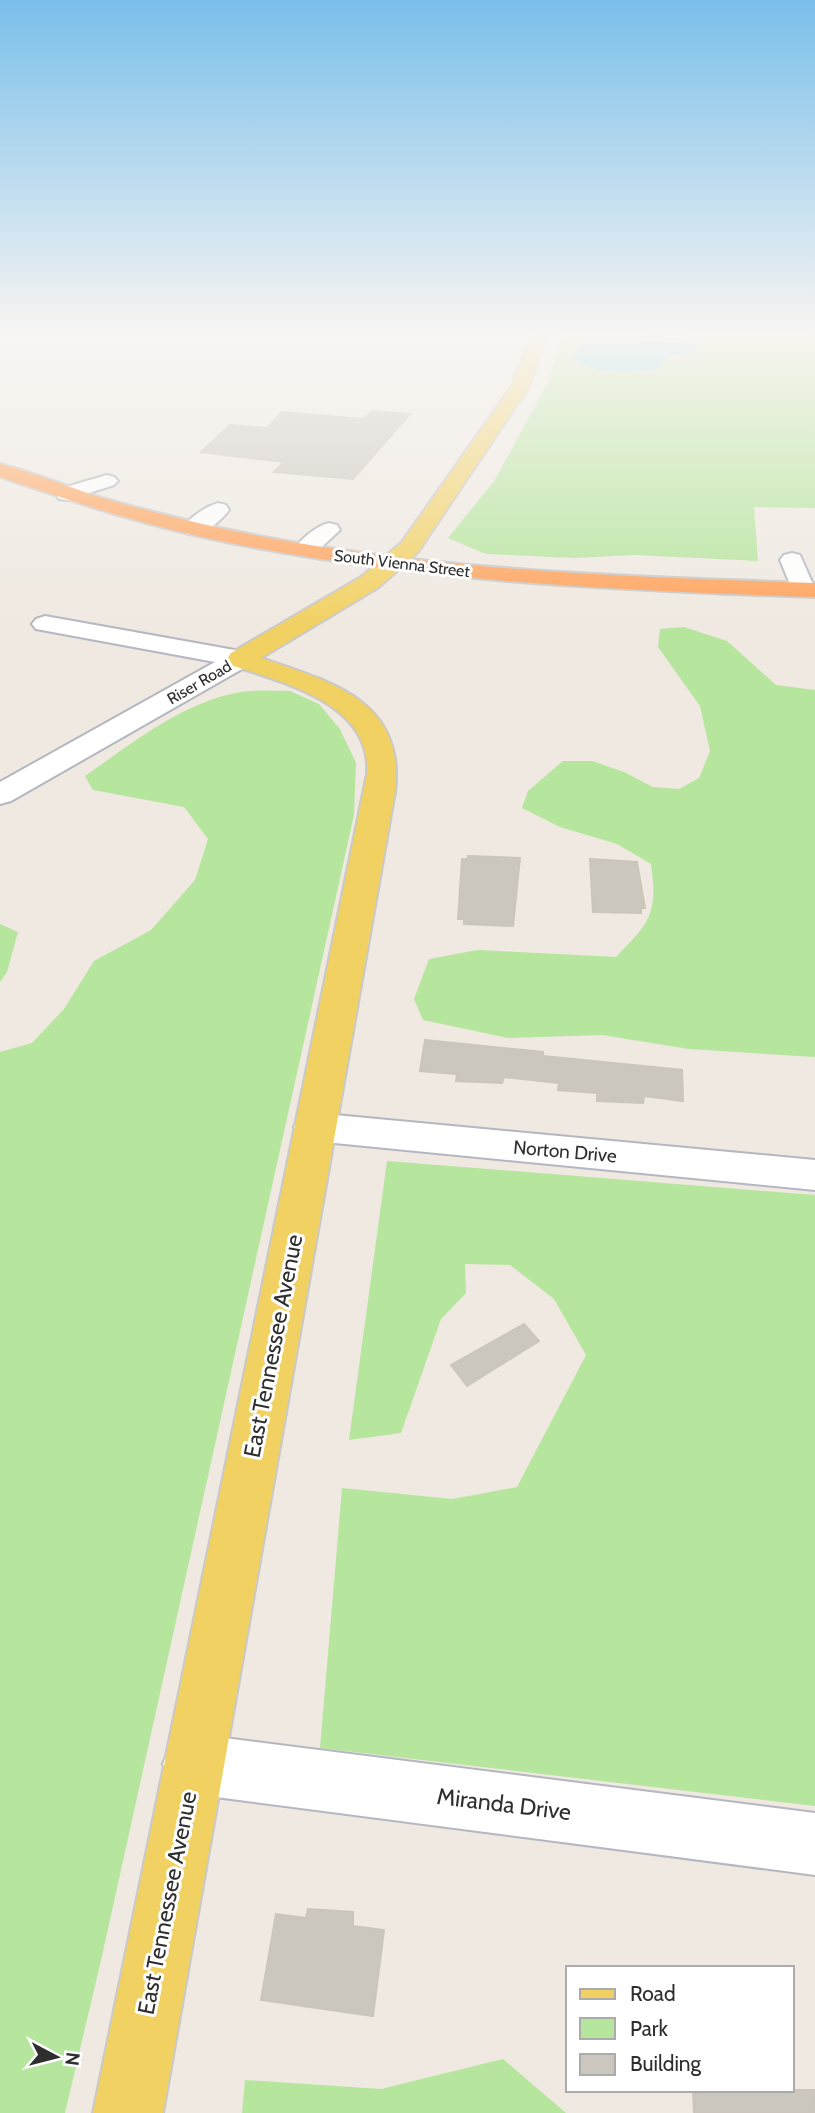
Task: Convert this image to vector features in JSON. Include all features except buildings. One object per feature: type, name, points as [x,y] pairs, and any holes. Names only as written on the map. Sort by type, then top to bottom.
[{"type":"highway","name":"South Vienna Street","points":[[0,470],[67,494],[194,528],[305,550],[393,563],[571,581],[809,589]]},
{"type":"main road","name":"Riser Road","points":[[240,659],[370,582],[393,563],[410,547],[490,431]]},
{"type":"main road","name":"East Tennessee Avenue","points":[[128,2113],[384,763],[379,741],[367,722],[345,702],[301,681],[240,659]]},
{"type":"street","points":[[67,494],[107,481]]},
{"type":"street","points":[[194,528],[218,510]]},
{"type":"street","points":[[305,550],[328,530]]},
{"type":"street","points":[[793,560],[809,589]]},
{"type":"street","points":[[45,624],[240,659]]},
{"type":"street","name":"Riser Road","points":[[0,795],[240,659]]},
{"type":"street","name":"Norton Drive","points":[[314,1127],[815,1175]]},
{"type":"street","name":"Miranda Drive","points":[[193,1764],[815,1844]]},
{"type":"green space","points":[[522,431],[815,431],[815,508],[754,507],[758,561],[635,555],[575,558],[486,554],[448,538],[495,480]]},
{"type":"green space","points":[[684,627],[727,641],[776,685],[815,690],[815,1057],[689,1049],[602,1035],[508,1038],[423,1020],[414,999],[429,959],[478,950],[616,957],[644,925],[652,906],[651,864],[617,844],[560,827],[522,808],[528,791],[563,761],[592,761],[624,772],[653,787],[679,789],[699,778],[710,751],[700,706],[658,647],[660,629]]},
{"type":"green space","points":[[290,691],[319,704],[340,729],[356,763],[354,815],[65,2113],[0,2113],[0,1052],[32,1043],[64,1009],[94,961],[151,930],[195,880],[208,839],[184,807],[93,790],[85,776],[154,728],[191,708],[238,692]]},
{"type":"green space","points":[[0,924],[18,932],[7,972],[0,982]]},
{"type":"green space","points":[[387,1161],[815,1195],[815,1806],[320,1748],[342,1488],[452,1499],[517,1487],[586,1355],[554,1299],[510,1265],[465,1264],[466,1293],[441,1319],[401,1433],[349,1440]]},
{"type":"green space","points":[[503,2059],[566,2113],[242,2113],[245,2080],[381,2089]]}]
